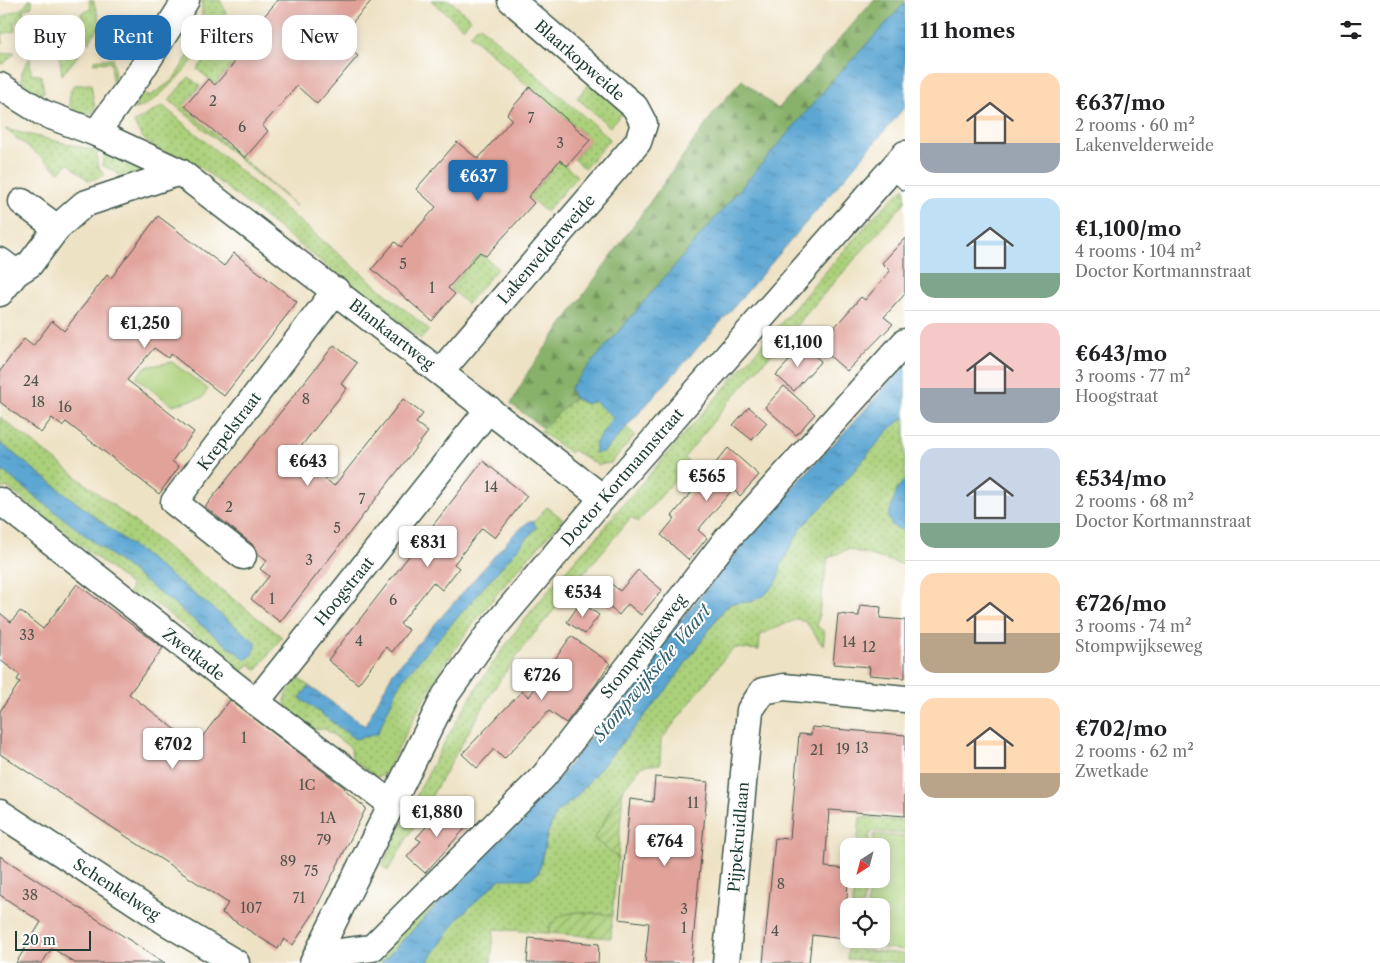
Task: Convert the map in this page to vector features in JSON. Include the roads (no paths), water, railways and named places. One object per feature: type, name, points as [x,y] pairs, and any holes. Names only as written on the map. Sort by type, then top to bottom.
[{"type":"street","points":[[96,133],[138,74],[186,0]]},
{"type":"street","name":"Blaarkopweide","points":[[511,0],[635,107],[644,124]]},
{"type":"street","name":"Blankaartweg","points":[[0,86],[43,113],[96,133],[180,172],[336,290],[603,498]]},
{"type":"street","name":"Lakenvelderweide","points":[[441,371],[638,142],[644,124]]},
{"type":"street","name":"Doctor Kortmannstraat","points":[[315,959],[445,696],[490,632],[603,498],[900,169]]},
{"type":"street","points":[[0,293],[8,267],[30,264],[58,228],[84,204],[180,172]]},
{"type":"street","points":[[22,202],[58,228]]},
{"type":"street","name":"Krepelstraat","points":[[243,556],[174,502],[336,290]]},
{"type":"street","name":"Stompwijkseweg","points":[[315,959],[372,948],[544,776],[727,539],[905,342]]},
{"type":"street","name":"Hoogstraat","points":[[256,702],[489,409]]},
{"type":"street","name":"Zwetkade","points":[[0,501],[256,702],[291,737],[390,804]]},
{"type":"street","name":"Pijpekruidlaan","points":[[726,963],[750,710],[763,691],[784,687],[905,698]]},
{"type":"street","name":"Schenkelweg","points":[[0,813],[168,923],[236,963]]},
{"type":"water","points":[[905,3],[905,107],[727,315],[604,452],[595,453],[595,444],[613,417],[594,401],[586,404],[574,398],[570,388],[836,77]]},
{"type":"water","name":"Stompwijksche Vaart","points":[[905,364],[905,417],[889,430],[825,504],[801,528],[781,565],[778,580],[765,595],[750,602],[732,603],[724,609],[668,688],[574,799],[556,813],[547,835],[539,872],[530,879],[500,879],[459,917],[427,963],[381,963],[555,783],[677,625],[734,555],[791,489]]},
{"type":"water","points":[[0,443],[257,643],[253,654],[246,660],[0,469]]},
{"type":"water","points":[[905,480],[905,531],[892,526],[888,517],[898,487]]},
{"type":"water","points":[[529,521],[534,522],[536,528],[401,681],[377,734],[355,739],[300,698],[309,686],[365,726],[393,672],[512,536]]}]
